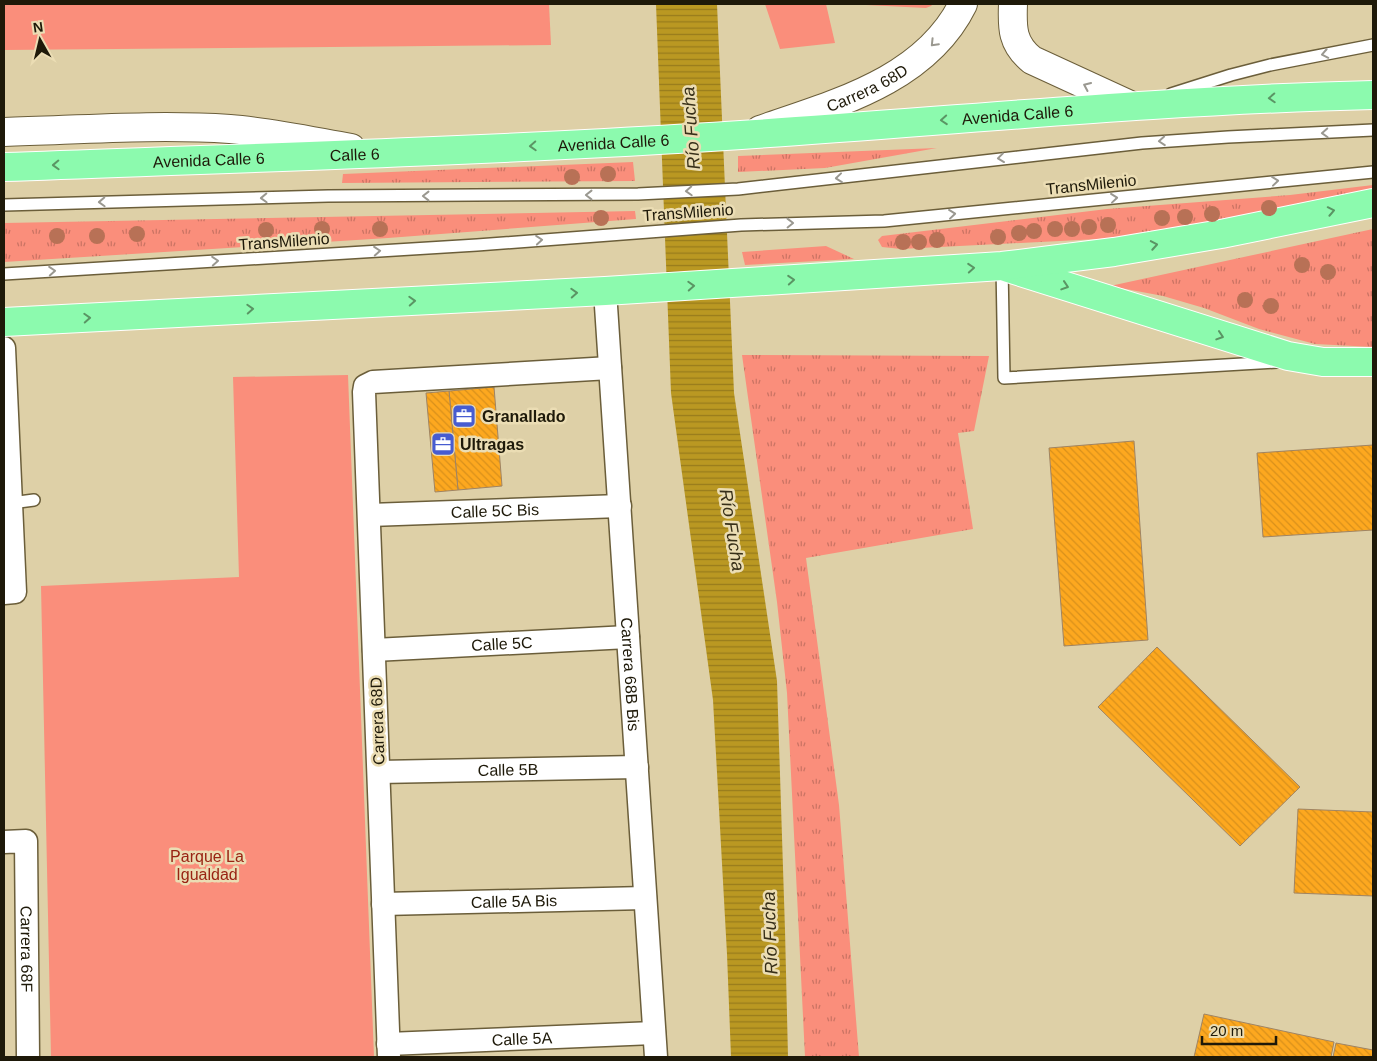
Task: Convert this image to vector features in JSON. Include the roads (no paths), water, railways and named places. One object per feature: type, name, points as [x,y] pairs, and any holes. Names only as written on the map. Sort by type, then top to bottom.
[{"type":"highway","name":"Avenida Calle 6","points":[[4,167],[634,142],[1241,99],[1373,95]]},
{"type":"highway","points":[[4,322],[742,284],[1002,266],[1114,252],[1221,234],[1373,203]]},
{"type":"highway","points":[[1002,266],[1254,347],[1309,360],[1339,363],[1373,362]]},
{"type":"street","name":"Carrera 68D","points":[[745,135],[867,92],[897,74],[926,51],[945,32],[963,4]]},
{"type":"street","points":[[1013,4],[1016,41],[1020,49],[1032,60],[1132,106]]},
{"type":"street","name":"Calle 6","points":[[4,132],[157,127],[232,130],[384,153]]},
{"type":"street","name":"Calle 6","points":[[4,147],[193,144],[384,153]]},
{"type":"street","name":"Carrera 68B Bis","points":[[606,291],[656,1057]]},
{"type":"street","points":[[4,348],[11,503],[9,592]]},
{"type":"street","name":"Carrera 68D","points":[[389,1051],[365,386],[373,382],[610,368]]},
{"type":"street","name":"Calle 5C Bis","points":[[370,515],[620,506]]},
{"type":"street","name":"Calle 5C","points":[[374,650],[628,637]]},
{"type":"street","name":"Calle 5B","points":[[379,772],[637,767]]},
{"type":"street","name":"Carrera 68F","points":[[4,842],[26,841],[28,1057]]},
{"type":"street","name":"Calle 5A Bis","points":[[383,904],[645,898]]},
{"type":"street","name":"Calle 5A","points":[[389,1051],[654,1033]]},
{"type":"lane","points":[[1132,106],[1231,75],[1270,65],[1373,45]]},
{"type":"lane","name":"TransMilenio","points":[[4,205],[328,196],[638,194],[738,189],[1142,143],[1373,130]]},
{"type":"lane","name":"TransMilenio","points":[[4,274],[477,245],[741,224],[884,221],[1373,172]]},
{"type":"lane","points":[[1002,266],[1004,378],[1309,360]]},
{"type":"lane","points":[[11,503],[34,500]]},
{"type":"water","name":"Río Fucha","points":[[656,4],[717,4],[734,393],[777,681],[788,1057],[731,1057],[713,700],[671,393]]},
{"type":"place","name":"Granallado","points":[[464,416]]},
{"type":"place","name":"Ultragas","points":[[443,444]]},
{"type":"park label","name":"Parque La Igualdad","points":[[207,865]]}]
